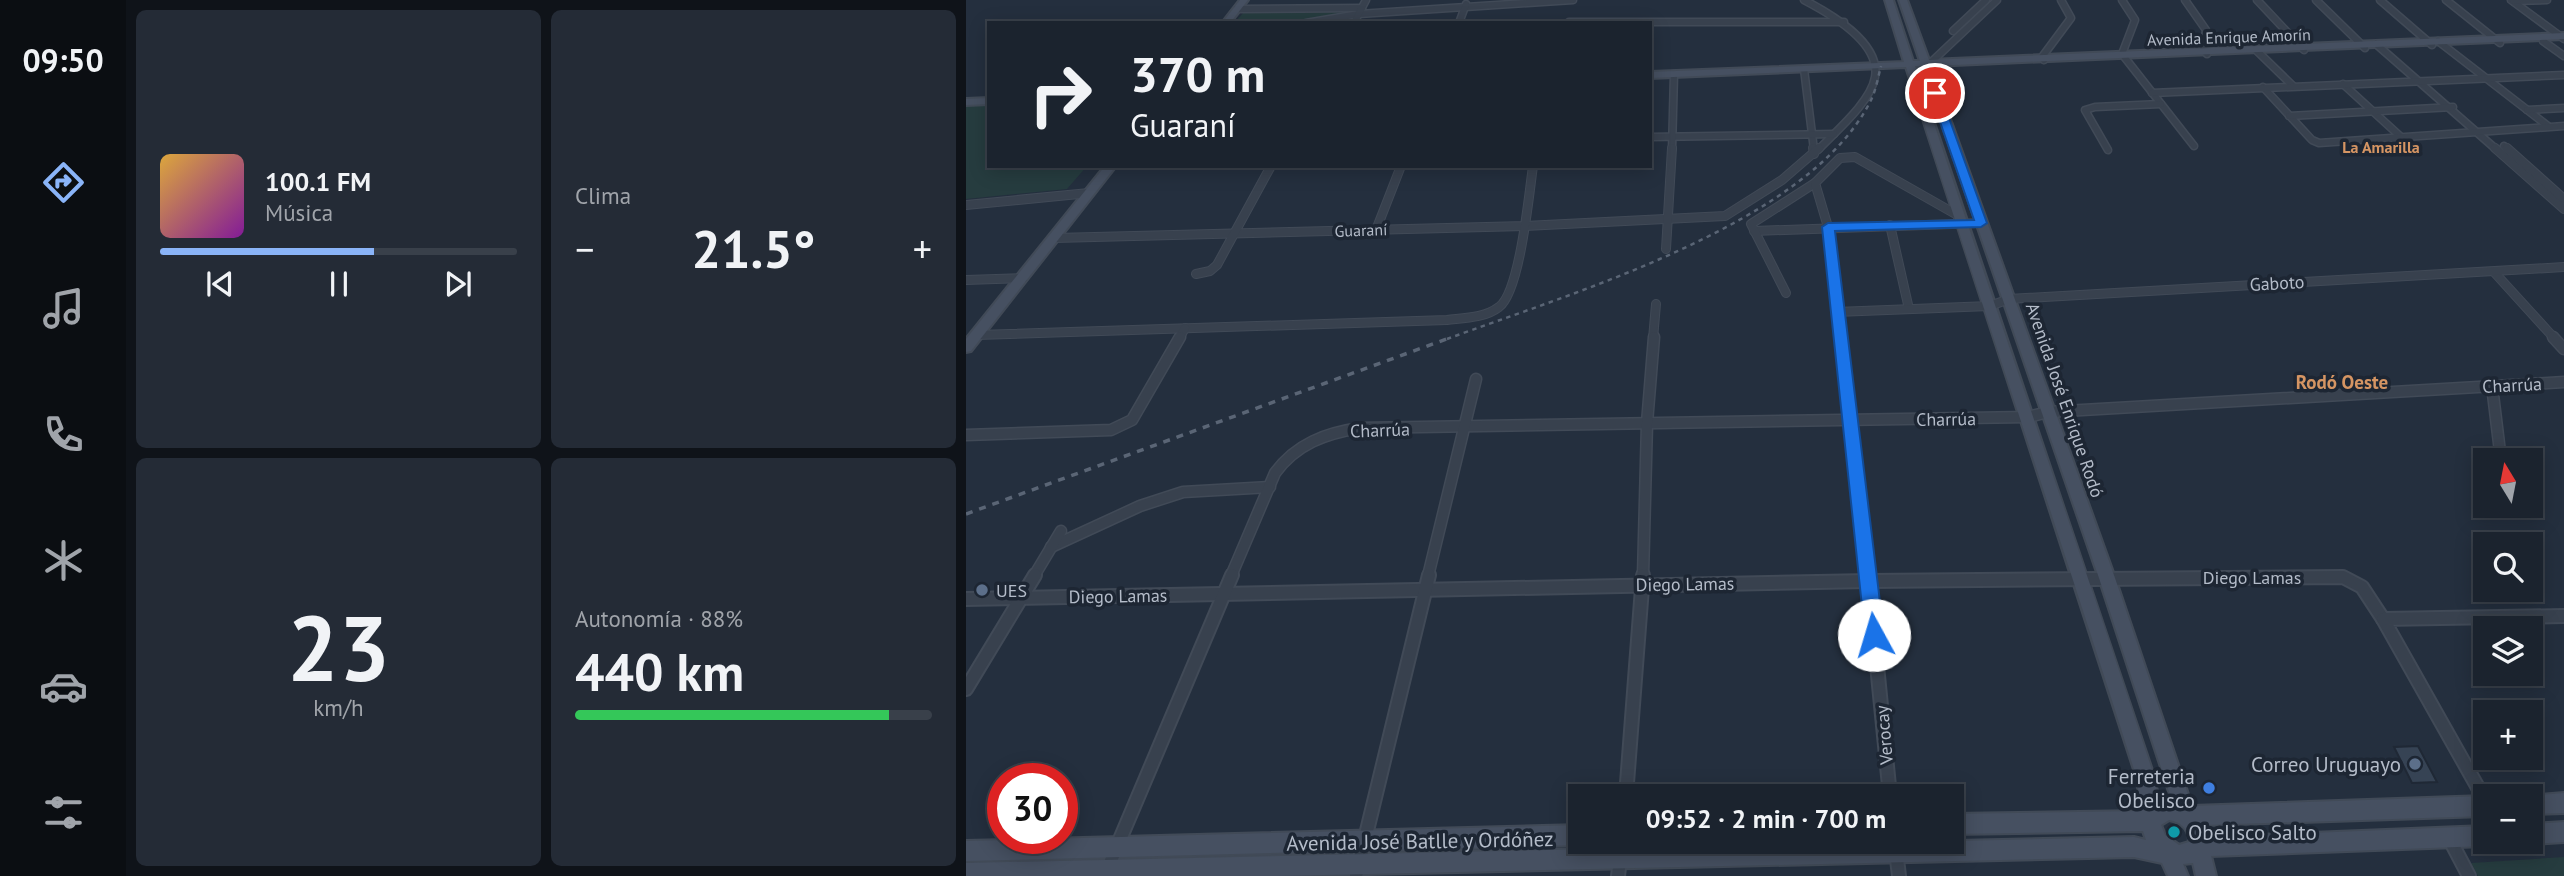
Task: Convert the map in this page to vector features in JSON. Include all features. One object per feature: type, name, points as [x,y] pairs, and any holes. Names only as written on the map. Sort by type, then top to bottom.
[{"type":"street","points":[[1228,21],[1244,0]]},
{"type":"street","points":[[1355,21],[1366,0]]},
{"type":"street","points":[[1237,9],[1360,11],[1502,0]]},
{"type":"street","points":[[1466,3],[1573,0],[1569,21]]},
{"type":"street","points":[[1804,0],[1844,22],[1857,36],[1874,66]]},
{"type":"street","name":"Avenida José Enrique Rodó","points":[[1889,0],[1981,223],[2009,299],[2107,578],[2185,815]]},
{"type":"street","name":"Avenida José Enrique Rodó","points":[[1903,0],[1916,63],[1960,220],[2082,579],[2146,779],[2152,820]]},
{"type":"street","points":[[1916,63],[1986,0]]},
{"type":"street","points":[[1916,63],[1997,0]]},
{"type":"street","points":[[2043,58],[2071,18],[2061,0]]},
{"type":"street","points":[[2122,0],[2135,20],[2124,55],[2194,146]]},
{"type":"street","points":[[2185,0],[2206,30],[2205,52]]},
{"type":"street","points":[[2257,0],[2303,48]]},
{"type":"street","points":[[2316,0],[2364,46]]},
{"type":"street","points":[[2379,0],[2549,127]]},
{"type":"street","points":[[2446,0],[2497,41]]},
{"type":"street","points":[[2512,1],[2547,0]]},
{"type":"street","points":[[2512,1],[2563,38]]},
{"type":"street","points":[[1460,21],[1466,3]]},
{"type":"street","points":[[1315,21],[1360,11]]},
{"type":"street","points":[[1652,22],[1844,22]]},
{"type":"street","name":"Avenida Enrique Amorín","points":[[2497,41],[2563,38]]},
{"type":"street","name":"Avenida Enrique Amorín","points":[[1652,75],[2563,38]]},
{"type":"street","points":[[2543,41],[2564,56]]},
{"type":"street","points":[[2383,45],[2564,199]]},
{"type":"street","points":[[2257,50],[2293,86]]},
{"type":"street","name":"Guaraní","points":[[1055,239],[1525,226],[1668,221],[1726,216],[1782,180],[1834,134],[1865,98],[1875,77],[1874,66]]},
{"type":"street","points":[[1804,69],[1814,154]]},
{"type":"street","points":[[1666,249],[1674,74]]},
{"type":"street","points":[[2152,93],[2564,75]]},
{"type":"street","points":[[2424,80],[2450,107],[2564,209]]},
{"type":"street","points":[[2343,84],[2400,137]]},
{"type":"street","points":[[2263,87],[2312,140],[2329,143],[2564,126]]},
{"type":"street","points":[[966,102],[987,101]]},
{"type":"street","points":[[2108,150],[2085,110],[2095,107],[2161,104]]},
{"type":"street","points":[[2289,116],[2459,107]]},
{"type":"street","points":[[2526,110],[2564,108]]},
{"type":"street","points":[[1652,137],[1834,134]]},
{"type":"street","points":[[1753,228],[1815,183],[1840,158],[1855,157],[1960,220]]},
{"type":"street","points":[[966,348],[1109,168]]},
{"type":"street","points":[[1196,274],[1210,271],[1217,265],[1269,168]]},
{"type":"street","points":[[1376,230],[1400,168]]},
{"type":"street","points":[[977,335],[1447,320],[1489,313],[1506,303],[1510,294],[1525,226],[1533,168]]},
{"type":"street","name":"Verocay","points":[[1815,183],[1828,227],[1869,581],[1889,784]]},
{"type":"street","points":[[966,205],[1089,193]]},
{"type":"street","points":[[1753,228],[1890,225],[1960,220],[1981,223]]},
{"type":"street","points":[[1890,225],[1909,309]]},
{"type":"street","points":[[1753,228],[1786,293]]},
{"type":"street","name":"Gaboto","points":[[1836,312],[1990,306],[2009,299],[2564,267]]},
{"type":"street","points":[[2494,272],[2564,349]]},
{"type":"street","points":[[966,280],[1023,278]]},
{"type":"street","points":[[1627,784],[1643,585],[1647,424],[1656,304]]},
{"type":"street","points":[[966,435],[1111,430],[1132,420],[1185,328]]},
{"type":"street","points":[[1357,870],[1476,379]]},
{"type":"street","name":"Charrúa","points":[[1107,870],[1226,594],[1269,486],[1281,463],[1291,452],[1328,435],[1360,428],[2028,417],[2048,412],[2564,383]]},
{"type":"street","points":[[2492,386],[2500,448]]},
{"type":"street","points":[[1051,547],[1140,506],[1183,492],[1269,486]]},
{"type":"street","points":[[966,689],[1061,531]]},
{"type":"street","name":"Diego Lamas","points":[[966,599],[1869,581],[2343,577],[2356,579],[2365,588],[2476,784]]},
{"type":"street","points":[[2382,619],[2564,615]]},
{"type":"street","points":[[2543,804],[2564,803]]},
{"type":"street","points":[[2178,876],[2168,854],[2155,842],[2150,827],[2156,814],[2169,810],[2185,815],[2473,806]]},
{"type":"street","points":[[2185,815],[2199,834],[2199,848],[2206,876]]},
{"type":"street","points":[[1964,824],[2152,820]]},
{"type":"street","points":[[2543,833],[2564,832]]},
{"type":"street","name":"Avenida José Batlle y Ordóñez","points":[[966,851],[1568,835]]},
{"type":"street","points":[[2199,848],[2473,837]]},
{"type":"street","points":[[2449,838],[2469,876]]},
{"type":"street","name":"Avenida José Batlle y Ordóñez","points":[[1964,847],[2134,847],[2168,854]]},
{"type":"street","points":[[2168,854],[2184,859],[2196,854],[2199,848]]},
{"type":"street","name":"Avenida José Batlle y Ordóñez","points":[[966,873],[1357,870],[1735,854]]},
{"type":"street","points":[[1896,854],[1899,876]]},
{"type":"green space","points":[[1356,10],[1354,13],[1308,21],[1236,21],[1245,11]]},
{"type":"green space","points":[[987,104],[987,168],[1085,168],[1067,189],[966,199],[966,105]]},
{"type":"green space","points":[[2564,857],[2564,876],[2478,876],[2471,863]]},
{"type":"building","name":"Correo Uruguayo","points":[[2418,746],[2437,782],[2412,783],[2394,747]]},
{"type":"railway","points":[[1447,339],[1619,276],[1741,219],[1795,184],[1839,146],[1870,102],[1881,66]]},
{"type":"railway","points":[[966,514],[1452,337]]},
{"type":"place","name":"UES","points":[[982,590]]},
{"type":"place","name":"Correo Uruguayo","points":[[2415,764]]},
{"type":"place","name":"Ferreteria Obelisco","points":[[2209,788]]},
{"type":"place","name":"Obelisco Salto","points":[[2174,832]]},
{"type":"district","name":"La Amarilla","points":[[2381,147]]},
{"type":"district","name":"Rodó Oeste","points":[[2342,382]]},
{"type":"route","points":[[1874,635],[1828,227],[1981,223],[1935,93]]}]
